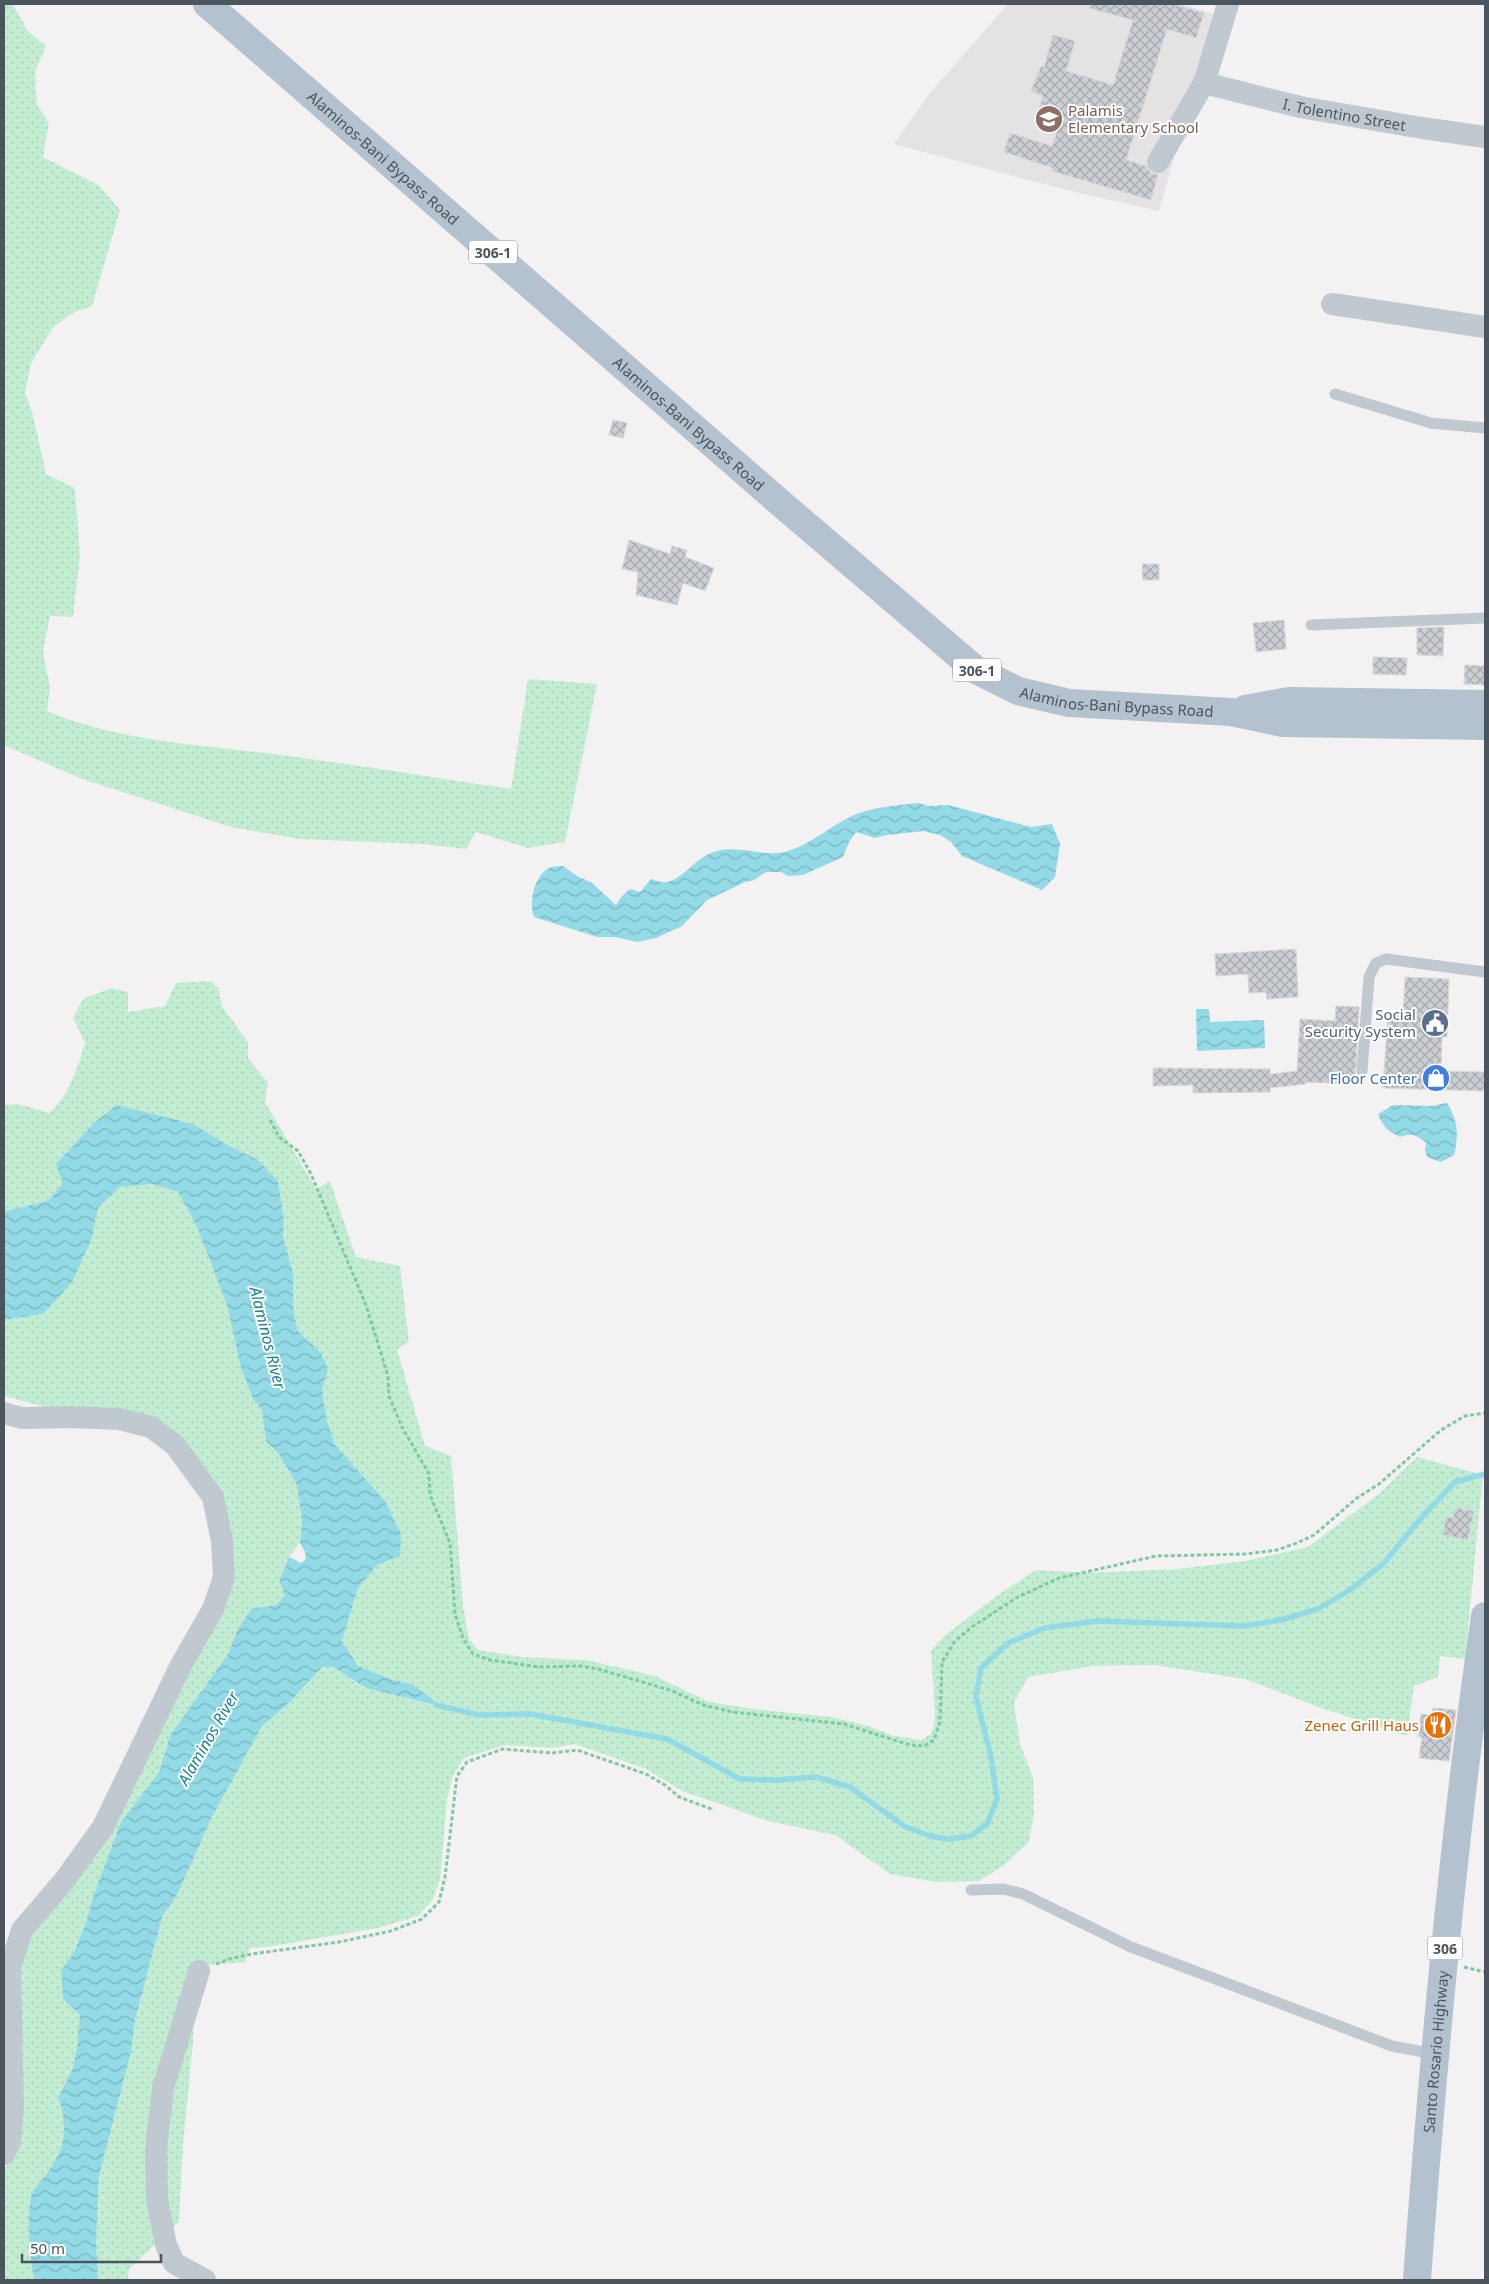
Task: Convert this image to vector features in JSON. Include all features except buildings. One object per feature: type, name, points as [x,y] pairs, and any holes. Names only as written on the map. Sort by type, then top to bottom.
[{"type":"main road","name":"Alaminos-Bani Bypass Road","points":[[207,4],[770,494],[976,670],[1018,691],[1069,703],[1231,712],[1283,723],[1485,726]]},
{"type":"main road","name":"Alaminos-Bani Bypass Road","points":[[1231,712],[1289,701],[1485,704]]},
{"type":"main road","name":"Santo Rosario Highway","points":[[1416,2280],[1434,2054],[1458,1826],[1485,1616]]},
{"type":"street","points":[[1158,162],[1204,83],[1228,4]]},
{"type":"street","name":"I. Tolentino Street","points":[[1204,83],[1300,107],[1485,137]]},
{"type":"street","points":[[1332,304],[1485,327]]},
{"type":"street","points":[[4,1413],[22,1418],[73,1417],[119,1419],[151,1427],[175,1445],[197,1472],[213,1497],[222,1541],[224,1578],[213,1609],[181,1665],[103,1827],[64,1881],[22,1930],[10,1968],[13,2108],[10,2142],[4,2154]]},
{"type":"street","points":[[199,1971],[163,2088],[156,2149],[157,2199],[166,2245],[174,2263],[205,2280]]},
{"type":"lane","points":[[1335,394],[1431,424],[1485,428]]},
{"type":"lane","points":[[1311,624],[1485,618]]},
{"type":"lane","points":[[1362,1071],[1369,976],[1376,963],[1386,959],[1485,972]]},
{"type":"lane","points":[[971,1890],[1003,1889],[1023,1894],[1131,1947],[1392,2046],[1434,2054]]},
{"type":"path","points":[[270,1120],[279,1137],[298,1151],[311,1174],[349,1269],[366,1305],[388,1376],[389,1396],[402,1427],[429,1474],[430,1495],[450,1543],[454,1606],[463,1638],[473,1654],[490,1660],[539,1667],[581,1666],[598,1669],[673,1691],[703,1705],[732,1712],[844,1724],[910,1745],[924,1746],[934,1740],[940,1722],[942,1662],[956,1641],[998,1609],[1039,1586],[1088,1570],[1156,1556],[1246,1554],[1277,1550],[1297,1543],[1314,1535],[1357,1498],[1379,1484],[1442,1430],[1465,1416],[1485,1413]]},
{"type":"path","points":[[199,1971],[229,1958],[391,1931],[422,1919],[439,1902],[445,1877],[457,1776],[467,1762],[503,1749],[552,1752],[577,1750],[646,1774],[665,1785],[679,1797],[714,1810]]},
{"type":"shaded area","name":"Palamis Elementary School","points":[[1008,4],[1180,4],[1214,14],[1159,211],[1066,190],[894,144],[930,93]]},
{"type":"green space","points":[[4,4],[13,4],[27,30],[46,46],[35,72],[37,105],[49,123],[43,157],[98,185],[120,210],[92,306],[72,313],[52,329],[31,363],[25,392],[33,415],[46,474],[75,488],[80,556],[73,617],[50,616],[43,652],[50,687],[47,711],[76,722],[136,736],[317,760],[511,789],[528,679],[597,684],[565,842],[528,848],[476,832],[466,849],[422,844],[299,839],[231,827],[82,779],[4,745]]},
{"type":"green space","points":[[210,981],[218,988],[223,1008],[248,1042],[248,1058],[268,1083],[265,1102],[316,1189],[330,1181],[356,1257],[400,1266],[409,1342],[397,1349],[425,1446],[451,1456],[463,1606],[469,1639],[478,1650],[522,1657],[586,1660],[655,1676],[709,1702],[753,1709],[831,1717],[868,1726],[894,1736],[922,1740],[932,1733],[935,1716],[931,1651],[944,1636],[998,1595],[1036,1570],[1088,1573],[1177,1569],[1245,1561],[1308,1547],[1380,1493],[1417,1457],[1483,1475],[1465,1659],[1440,1656],[1438,1677],[1414,1686],[1407,1736],[1321,1708],[1245,1679],[1154,1665],[1093,1666],[1028,1677],[1014,1703],[1020,1744],[1033,1778],[1034,1813],[1029,1842],[1004,1865],[979,1881],[937,1882],[890,1874],[835,1835],[768,1821],[682,1791],[646,1769],[575,1744],[553,1748],[505,1745],[464,1758],[453,1776],[447,1799],[440,1880],[432,1901],[418,1916],[378,1928],[267,1947],[250,1948],[245,1962],[195,1966],[193,2042],[183,2144],[179,2222],[129,2269],[128,2280],[98,2280],[96,2242],[99,2176],[131,2052],[135,2020],[162,1916],[178,1893],[212,1817],[262,1726],[289,1703],[323,1666],[333,1667],[366,1688],[441,1707],[412,1684],[393,1680],[358,1666],[342,1641],[358,1588],[377,1565],[400,1556],[358,1473],[335,1445],[327,1421],[321,1391],[328,1369],[321,1353],[297,1330],[293,1305],[293,1273],[283,1236],[284,1219],[278,1182],[258,1160],[226,1144],[63,1183],[49,1200],[4,1212],[4,1105],[19,1104],[50,1113],[63,1097],[72,1080],[85,1043],[73,1018],[83,999],[111,988],[128,992],[128,1012],[165,1006],[176,983]]},
{"type":"green space","points":[[152,1184],[178,1192],[197,1227],[227,1305],[241,1368],[253,1399],[262,1410],[266,1441],[280,1456],[297,1485],[302,1521],[300,1543],[289,1557],[279,1581],[285,1595],[276,1605],[237,1631],[228,1654],[171,1734],[159,1772],[121,1822],[74,1953],[61,1970],[63,1999],[80,2015],[73,2068],[58,2098],[64,2120],[63,2139],[51,2167],[31,2196],[29,2227],[34,2280],[4,2280],[4,2172],[16,2145],[14,1976],[34,1927],[66,1896],[229,1561],[177,1442],[4,1396],[4,1320],[43,1314],[92,1238],[98,1208],[120,1186]]},
{"type":"water","points":[[919,803],[928,806],[948,805],[1031,827],[1052,824],[1060,844],[1055,877],[1042,890],[962,856],[951,842],[940,835],[923,831],[875,838],[856,832],[849,842],[843,857],[803,875],[788,876],[781,872],[766,872],[754,880],[745,882],[707,900],[682,926],[656,938],[637,942],[615,937],[597,937],[534,917],[532,911],[534,889],[537,882],[545,870],[551,867],[563,866],[577,876],[592,883],[616,905],[630,889],[640,892],[651,879],[663,882],[672,880],[702,858],[717,851],[735,849],[779,853],[788,851],[807,843],[859,813]]},
{"type":"water","points":[[1196,1009],[1209,1009],[1210,1022],[1264,1020],[1265,1048],[1197,1051]]},
{"type":"water","points":[[1447,1103],[1455,1122],[1457,1141],[1454,1155],[1441,1162],[1427,1157],[1426,1143],[1420,1138],[1411,1135],[1400,1137],[1381,1122],[1378,1114],[1393,1105],[1431,1106]]},
{"type":"water","name":"Alaminos River","points":[[116,1105],[193,1124],[226,1144],[258,1160],[278,1181],[284,1219],[283,1236],[293,1273],[293,1305],[297,1330],[321,1353],[328,1369],[322,1391],[327,1421],[335,1445],[385,1501],[401,1534],[400,1556],[377,1565],[358,1588],[342,1641],[358,1666],[393,1680],[412,1684],[443,1707],[366,1688],[333,1667],[323,1666],[289,1703],[262,1726],[212,1817],[178,1893],[162,1917],[135,2020],[131,2052],[99,2176],[96,2242],[98,2280],[34,2280],[29,2227],[31,2196],[51,2167],[63,2139],[64,2120],[58,2098],[73,2068],[80,2015],[63,1999],[61,1970],[74,1953],[121,1822],[159,1772],[171,1734],[228,1654],[237,1631],[251,1609],[276,1605],[285,1595],[279,1581],[289,1557],[301,1563],[306,1559],[305,1552],[300,1543],[302,1521],[297,1485],[280,1456],[266,1441],[262,1410],[253,1399],[241,1368],[227,1305],[197,1227],[178,1192],[152,1184],[120,1187],[98,1208],[92,1238],[72,1282],[43,1314],[4,1320],[4,1212],[49,1200],[63,1183],[56,1164],[93,1124]]},
{"type":"waterway","points":[[436,1705],[478,1715],[530,1714],[667,1739],[740,1779],[777,1780],[816,1777],[850,1787],[904,1826],[930,1836],[948,1839],[971,1836],[987,1824],[997,1799],[991,1757],[976,1697],[981,1668],[1008,1643],[1045,1628],[1097,1621],[1243,1626],[1281,1620],[1318,1609],[1350,1590],[1384,1563],[1421,1518],[1455,1482],[1485,1474]]},
{"type":"place","name":"Palamis Elementary School","points":[[1049,119]]},
{"type":"place","name":"Social Security System","points":[[1435,1023]]},
{"type":"place","name":"Floor Center","points":[[1436,1078]]},
{"type":"place","name":"Zenec Grill Haus","points":[[1438,1725]]}]
